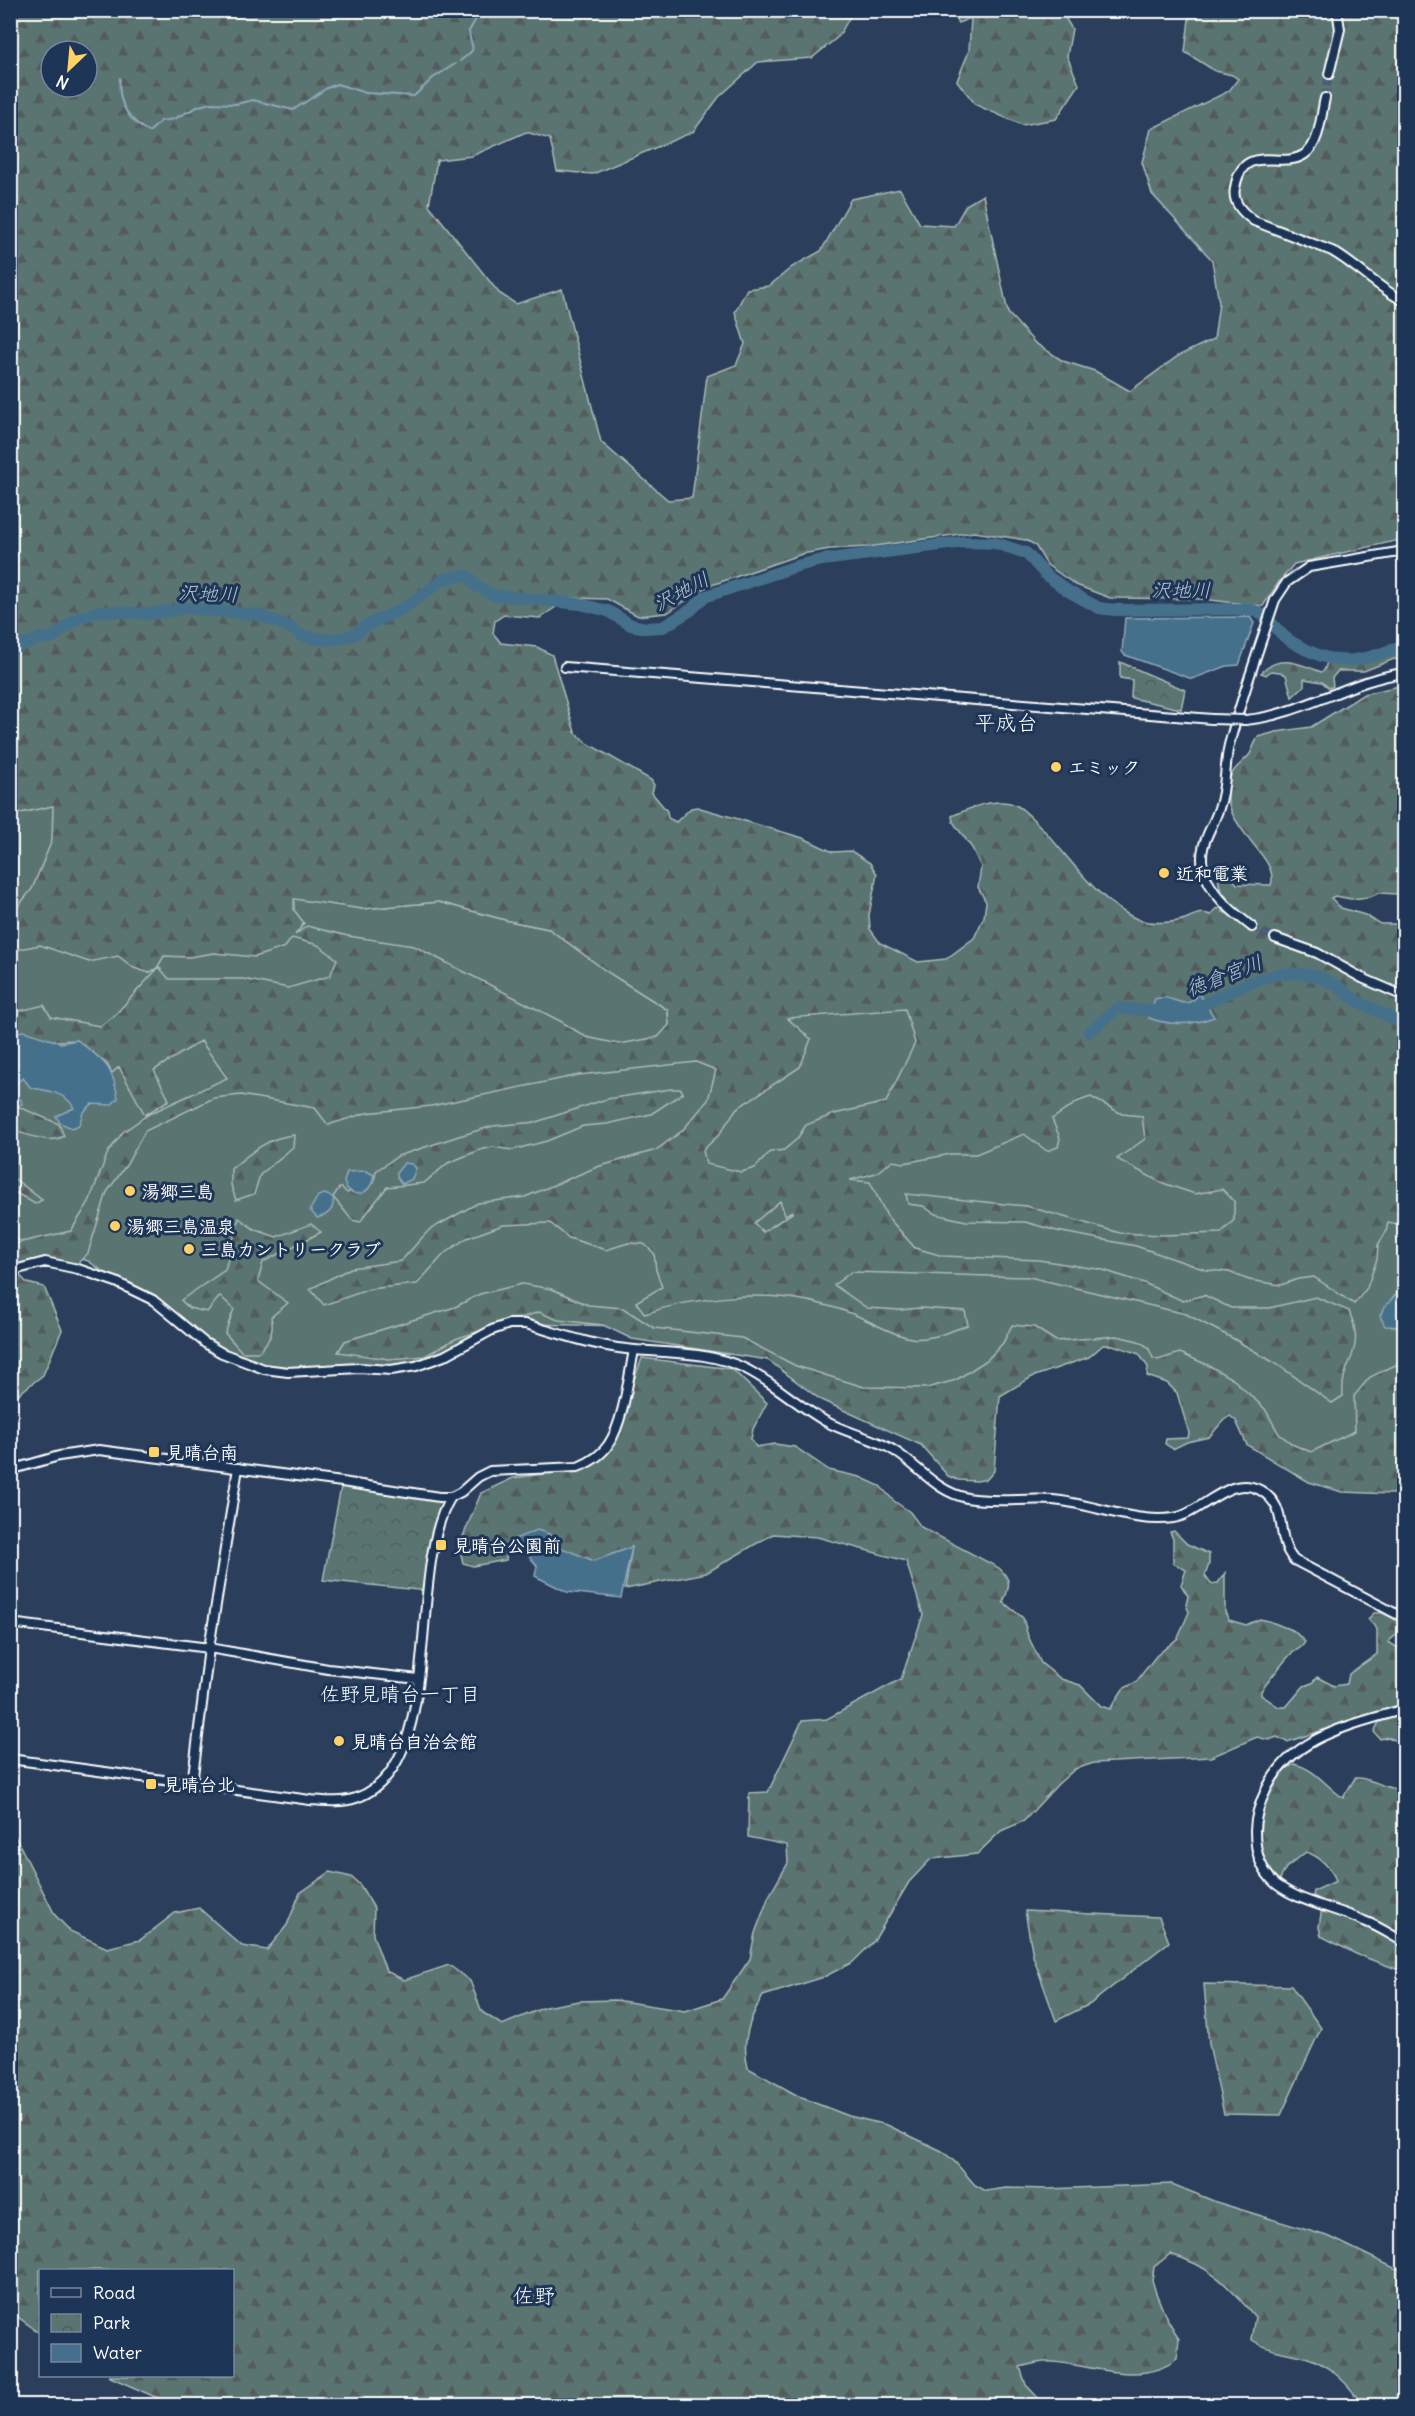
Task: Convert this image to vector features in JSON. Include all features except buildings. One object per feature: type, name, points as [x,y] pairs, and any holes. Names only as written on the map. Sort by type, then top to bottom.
[{"type":"street","points":[[1329,74],[1340,29],[1337,10]]},
{"type":"street","points":[[1325,98],[1316,136],[1306,154],[1290,160],[1260,158],[1248,163],[1237,178],[1234,195],[1236,204],[1254,221],[1343,257],[1384,289],[1404,301]]},
{"type":"street","points":[[1252,927],[1228,909],[1215,893],[1204,870],[1201,856],[1203,842],[1219,808],[1228,748],[1275,600],[1287,582],[1309,567],[1404,551]]},
{"type":"street","points":[[565,667],[1245,720],[1267,718],[1288,712],[1361,684],[1404,673]]},
{"type":"street","points":[[1275,938],[1317,953],[1362,978],[1404,996]]},
{"type":"street","points":[[10,1271],[45,1262],[78,1269],[116,1282],[153,1300],[205,1343],[222,1353],[264,1369],[288,1372],[359,1368],[391,1370],[416,1366],[444,1356],[492,1330],[509,1324],[525,1324],[589,1342],[634,1350],[691,1353],[727,1361],[768,1381],[825,1421],[898,1453],[942,1488],[969,1498],[1053,1500],[1156,1519],[1175,1518],[1193,1512],[1235,1487],[1257,1488],[1280,1511],[1283,1543],[1286,1551],[1294,1560],[1404,1618]]},
{"type":"street","points":[[10,1759],[330,1802],[356,1798],[366,1793],[382,1781],[404,1751],[413,1721],[427,1591],[443,1510],[451,1497],[490,1471],[578,1467],[590,1462],[600,1454],[614,1435],[634,1350]]},
{"type":"street","points":[[10,1470],[59,1456],[99,1450],[451,1497]]},
{"type":"street","points":[[192,1784],[209,1648],[238,1468]]},
{"type":"street","points":[[10,1623],[209,1648],[328,1669],[418,1678]]},
{"type":"street","points":[[1404,1709],[1319,1736],[1300,1747],[1272,1777],[1261,1800],[1255,1828],[1260,1863],[1274,1882],[1285,1891],[1364,1920],[1404,1942]]},
{"type":"green space","points":[[11,11],[853,11],[839,36],[812,58],[758,62],[719,97],[693,132],[593,174],[557,171],[550,139],[526,132],[472,156],[437,160],[429,205],[499,293],[516,304],[562,289],[601,442],[668,500],[692,498],[707,376],[736,365],[745,344],[735,312],[747,289],[769,286],[792,267],[821,251],[851,199],[900,189],[920,224],[954,226],[966,205],[983,195],[1008,313],[1035,343],[1063,361],[1095,371],[1130,391],[1178,356],[1214,339],[1219,303],[1212,260],[1152,194],[1142,162],[1151,129],[1229,91],[1238,79],[1232,75],[1215,71],[1185,52],[1190,11],[1404,11],[1404,539],[1294,564],[1263,606],[1201,599],[1110,598],[1076,585],[1047,565],[1035,545],[1026,540],[974,532],[802,554],[706,587],[667,613],[638,616],[607,599],[569,598],[540,618],[504,615],[495,621],[493,633],[501,643],[537,647],[552,655],[575,732],[587,743],[651,780],[654,785],[652,793],[667,811],[668,818],[676,822],[691,808],[697,807],[803,838],[833,852],[851,851],[870,863],[877,874],[869,915],[870,929],[880,943],[918,962],[946,959],[974,938],[984,917],[986,902],[978,887],[981,867],[972,848],[953,822],[952,816],[988,803],[1010,803],[1022,809],[1097,890],[1124,912],[1139,920],[1175,921],[1201,913],[1211,915],[1216,909],[1221,908],[1228,914],[1235,908],[1220,886],[1220,872],[1224,870],[1237,884],[1271,885],[1271,873],[1267,862],[1239,825],[1231,811],[1228,795],[1231,774],[1250,754],[1258,737],[1311,727],[1364,694],[1404,685],[1404,898],[1399,894],[1378,893],[1370,897],[1351,899],[1335,896],[1331,898],[1341,908],[1365,915],[1380,924],[1404,924],[1404,1225],[1388,1222],[1386,1232],[1378,1245],[1377,1259],[1367,1288],[1354,1304],[1314,1277],[1298,1279],[1281,1285],[1249,1280],[1229,1272],[1206,1270],[1136,1246],[1057,1231],[1025,1222],[966,1221],[935,1214],[923,1206],[908,1204],[906,1194],[1026,1206],[1120,1233],[1163,1235],[1221,1233],[1234,1220],[1234,1201],[1222,1189],[1195,1194],[1160,1182],[1117,1159],[1145,1139],[1142,1116],[1122,1114],[1091,1097],[1079,1101],[1052,1119],[1060,1138],[1058,1147],[1047,1151],[1024,1134],[976,1154],[951,1154],[904,1163],[892,1161],[876,1173],[850,1180],[870,1182],[887,1216],[915,1248],[943,1256],[1039,1260],[1103,1270],[1144,1283],[1183,1301],[1204,1295],[1231,1308],[1269,1308],[1316,1297],[1349,1311],[1355,1331],[1354,1351],[1345,1373],[1343,1396],[1332,1403],[1278,1365],[1186,1314],[1029,1277],[851,1272],[834,1285],[867,1308],[965,1311],[968,1325],[940,1335],[918,1339],[886,1330],[838,1309],[808,1301],[768,1296],[726,1297],[683,1303],[645,1314],[636,1302],[662,1287],[656,1270],[654,1253],[644,1244],[628,1243],[606,1250],[569,1238],[550,1223],[503,1225],[467,1238],[445,1253],[417,1284],[370,1289],[324,1305],[310,1289],[351,1268],[401,1261],[429,1230],[478,1203],[525,1197],[597,1167],[656,1150],[682,1131],[708,1100],[716,1070],[696,1062],[579,1075],[431,1106],[366,1113],[328,1125],[315,1108],[241,1095],[214,1098],[145,1131],[127,1164],[107,1192],[88,1253],[73,1268],[23,1266],[14,1263],[13,1268],[27,1283],[44,1287],[62,1330],[43,1375],[11,1400],[11,1238],[17,1243],[71,1231],[89,1202],[108,1152],[123,1132],[149,1114],[227,1078],[201,1041],[154,1070],[169,1100],[145,1115],[119,1067],[112,1073],[107,1064],[77,1040],[58,1041],[11,1035],[11,1013],[44,1005],[51,1017],[100,1026],[114,1016],[159,967],[169,979],[243,979],[288,988],[330,976],[337,959],[318,945],[292,938],[285,947],[255,957],[214,953],[189,957],[164,956],[157,968],[149,973],[134,968],[118,956],[89,962],[40,945],[20,949],[11,959],[11,915],[32,889],[52,840],[53,806],[11,815]],"holes":[[[294,899],[362,909],[439,902],[549,929],[609,973],[668,1010],[669,1025],[658,1037],[619,1044],[586,1037],[562,1022],[414,946],[348,936],[307,926],[295,935],[304,923],[294,910]],[[905,1009],[915,1043],[886,1102],[834,1114],[806,1125],[797,1139],[784,1150],[770,1152],[755,1168],[741,1172],[706,1164],[703,1150],[719,1135],[736,1109],[800,1067],[811,1039],[787,1018]],[[780,1201],[785,1215],[792,1211],[792,1213],[763,1232],[754,1223]]]},
{"type":"green space","points":[[951,11],[1061,11],[1072,29],[1067,56],[1079,85],[1056,119],[1022,125],[976,105],[957,81],[969,51],[971,18],[958,23]]},
{"type":"green space","points":[[1404,638],[1404,660],[1394,659],[1364,671],[1338,671],[1332,678],[1333,686],[1329,688],[1322,682],[1304,679],[1304,686],[1292,697],[1286,675],[1271,671],[1266,675],[1261,673],[1268,667],[1282,662],[1297,663],[1321,672],[1324,671],[1327,662],[1353,664],[1371,659]]},
{"type":"green space","points":[[1120,662],[1185,690],[1181,709],[1131,698],[1132,680],[1120,678]]},
{"type":"green space","name":"三島カントリークラブ","points":[[130,787],[178,818],[362,909],[439,902],[549,929],[609,973],[668,1010],[669,1025],[969,974],[1392,1215],[1404,1218],[1404,1369],[1344,1452],[1297,1452],[1149,1360],[1136,1345],[1098,1345],[892,1398],[811,1381],[749,1351],[628,1326],[521,1324],[492,1330],[444,1356],[397,1369],[276,1370],[222,1353],[88,1261],[11,1238],[11,815]]},
{"type":"green space","points":[[681,1089],[683,1093],[651,1114],[607,1124],[583,1126],[547,1141],[512,1150],[493,1147],[480,1150],[448,1163],[424,1183],[387,1187],[360,1222],[352,1220],[333,1197],[339,1188],[347,1193],[374,1183],[376,1171],[398,1156],[459,1136],[493,1126],[536,1122],[607,1099]]},
{"type":"green space","points":[[10,1103],[59,1124],[64,1136],[45,1139],[13,1131]]},
{"type":"green space","points":[[294,1135],[293,1147],[260,1175],[254,1194],[236,1200],[231,1185],[231,1169],[268,1142]]},
{"type":"green space","points":[[11,1176],[42,1200],[35,1204],[11,1190]]},
{"type":"green space","points":[[239,1218],[254,1229],[276,1237],[311,1224],[321,1232],[263,1262],[258,1281],[288,1303],[271,1317],[270,1336],[259,1352],[242,1352],[225,1333],[234,1309],[220,1296],[207,1312],[189,1308],[181,1300],[225,1270]]},
{"type":"green space","points":[[522,1284],[552,1289],[588,1305],[623,1308],[654,1328],[742,1338],[796,1366],[864,1387],[927,1388],[956,1380],[987,1360],[1003,1343],[1012,1325],[1034,1327],[1056,1341],[1117,1336],[1138,1341],[1148,1347],[1153,1358],[1158,1360],[1180,1353],[1234,1380],[1265,1409],[1279,1434],[1294,1445],[1311,1452],[1355,1431],[1354,1396],[1370,1377],[1404,1361],[1404,1491],[1392,1494],[1342,1492],[1309,1482],[1247,1445],[1236,1421],[1230,1416],[1209,1437],[1187,1442],[1173,1449],[1165,1444],[1166,1439],[1188,1438],[1189,1433],[1177,1393],[1167,1383],[1147,1376],[1148,1367],[1139,1354],[1113,1345],[1103,1345],[1089,1357],[1032,1377],[1000,1396],[994,1471],[987,1479],[977,1481],[958,1480],[948,1476],[921,1445],[821,1400],[768,1360],[632,1339],[603,1325],[558,1320],[539,1312],[455,1339],[425,1356],[389,1359],[338,1352],[345,1341],[455,1307],[480,1294]]},
{"type":"green space","points":[[642,1358],[732,1369],[767,1403],[753,1429],[751,1439],[756,1447],[775,1444],[795,1447],[829,1470],[860,1477],[880,1486],[894,1501],[910,1512],[921,1527],[999,1568],[1008,1580],[1003,1602],[1023,1618],[1028,1636],[1041,1663],[1061,1679],[1080,1685],[1101,1706],[1110,1709],[1123,1689],[1136,1682],[1156,1656],[1178,1638],[1189,1612],[1186,1605],[1188,1596],[1181,1585],[1186,1570],[1173,1563],[1173,1539],[1170,1532],[1174,1531],[1187,1544],[1209,1554],[1205,1576],[1211,1584],[1218,1583],[1225,1573],[1225,1612],[1229,1620],[1246,1625],[1260,1619],[1269,1621],[1294,1631],[1305,1642],[1302,1647],[1290,1655],[1261,1691],[1261,1695],[1279,1707],[1286,1707],[1304,1686],[1312,1683],[1317,1677],[1334,1686],[1347,1684],[1349,1674],[1377,1654],[1377,1629],[1368,1619],[1374,1613],[1383,1613],[1403,1623],[1402,1630],[1388,1642],[1400,1649],[1404,1645],[1404,1704],[1287,1742],[1277,1737],[1269,1740],[1257,1737],[1211,1757],[1094,1763],[1075,1769],[1024,1821],[1001,1831],[977,1854],[931,1859],[909,1882],[874,1941],[853,1962],[824,1977],[763,1996],[750,2022],[745,2049],[748,2068],[802,2098],[849,2116],[887,2125],[942,2151],[975,2185],[986,2191],[1006,2188],[1048,2189],[1172,2184],[1216,2202],[1330,2237],[1394,2268],[1404,2269],[1404,2405],[1362,2405],[1345,2383],[1322,2364],[1257,2343],[1251,2339],[1255,2317],[1237,2296],[1208,2271],[1170,2254],[1154,2267],[1152,2280],[1165,2315],[1179,2339],[1177,2359],[1148,2372],[1132,2373],[1053,2362],[1020,2367],[1026,2385],[1045,2405],[173,2405],[110,2377],[234,2377],[234,2269],[39,2269],[39,2332],[11,2312],[10,1826],[55,1915],[70,1931],[107,1948],[140,1940],[175,1913],[199,1908],[242,1946],[267,1950],[287,1925],[300,1893],[330,1872],[351,1877],[360,1885],[374,1908],[373,1935],[386,1971],[404,1980],[449,1965],[470,1981],[482,2012],[502,2025],[545,2007],[579,2001],[615,2000],[685,2011],[722,1999],[750,1959],[755,1933],[769,1896],[788,1863],[787,1845],[748,1837],[749,1793],[768,1792],[802,1721],[827,1719],[901,1679],[923,1615],[906,1561],[817,1537],[773,1534],[706,1573],[625,1589],[632,1547],[594,1561],[558,1547],[513,1540],[516,1546],[507,1550],[506,1560],[473,1566],[463,1563],[459,1546],[481,1493],[513,1478],[550,1473],[590,1462],[614,1435]]},
{"type":"green space","points":[[342,1482],[451,1497],[443,1510],[427,1591],[323,1580]]},
{"type":"green space","points":[[1404,1714],[1404,1744],[1388,1737],[1380,1739],[1374,1732],[1379,1722]]},
{"type":"green space","points":[[1294,1764],[1314,1773],[1343,1798],[1355,1778],[1362,1778],[1391,1788],[1404,1789],[1404,1972],[1356,1954],[1321,1936],[1319,1927],[1323,1901],[1313,1896],[1314,1891],[1336,1881],[1328,1867],[1320,1860],[1306,1852],[1286,1868],[1279,1881],[1269,1873],[1260,1847],[1259,1832],[1264,1802],[1275,1778]]},
{"type":"green space","points":[[1025,1911],[1159,1917],[1169,1942],[1090,2004],[1056,2021],[1033,1956]]},
{"type":"green space","points":[[1204,1984],[1291,1986],[1321,2028],[1281,2115],[1224,2114],[1209,2044]]},
{"type":"water","points":[[1250,617],[1254,623],[1239,665],[1227,666],[1192,679],[1122,652],[1125,618]]},
{"type":"water","points":[[1199,994],[1214,1017],[1182,1024],[1149,1018],[1155,999],[1168,998],[1188,1003]]},
{"type":"water","points":[[24,1031],[61,1043],[77,1040],[94,1053],[110,1070],[118,1098],[111,1105],[92,1104],[83,1113],[79,1125],[72,1128],[60,1123],[56,1116],[74,1108],[67,1099],[50,1091],[31,1088],[23,1078],[13,1085],[11,1091],[11,1033]]},
{"type":"water","points":[[11,1091],[21,1100],[22,1104],[16,1106],[11,1103]]},
{"type":"water","points":[[404,1163],[412,1164],[416,1168],[412,1179],[402,1184],[397,1177],[397,1172]]},
{"type":"water","points":[[366,1171],[374,1175],[372,1184],[360,1194],[349,1190],[344,1182],[347,1172]]},
{"type":"water","points":[[324,1194],[333,1197],[332,1209],[317,1218],[310,1210],[318,1196]]},
{"type":"water","points":[[1404,1285],[1404,1327],[1385,1326],[1380,1316]]},
{"type":"water","points":[[537,1530],[549,1534],[559,1547],[594,1561],[632,1547],[621,1598],[567,1592],[535,1576],[537,1566],[512,1540]]},
{"type":"waterway","points":[[460,61],[473,48],[469,31],[485,10]]},
{"type":"waterway","points":[[120,78],[120,95],[126,110],[135,122],[149,132],[161,121],[174,119],[199,106],[211,103],[236,104],[253,100],[293,110],[337,84],[366,93],[414,96],[433,78],[455,64]]},
{"type":"waterway","name":"沢地川","points":[[10,650],[35,640],[53,637],[78,618],[101,611],[152,614],[185,608],[259,615],[290,627],[302,636],[327,640],[341,638],[353,635],[367,625],[404,608],[444,579],[463,575],[469,577],[476,586],[494,595],[580,604],[608,611],[631,625],[646,628],[663,627],[691,610],[704,597],[797,566],[822,560],[964,542],[995,543],[1026,553],[1046,575],[1068,591],[1099,608],[1115,610],[1249,609],[1265,617],[1294,643],[1335,660],[1368,658],[1404,646]]},
{"type":"waterway","name":"徳倉宮川","points":[[1192,1010],[1243,985],[1260,979],[1296,973],[1314,976],[1332,983],[1355,1000],[1404,1025]]},
{"type":"waterway","name":"徳倉宮川","points":[[1089,1032],[1118,1008],[1166,1012]]},
{"type":"tunnel","points":[[1325,98],[1329,74]]},
{"type":"tunnel","points":[[1252,927],[1275,938]]},
{"type":"place","name":"エミック","points":[[1056,767]]},
{"type":"place","name":"近和電業","points":[[1164,873]]},
{"type":"place","name":"湯郷三島","points":[[130,1191]]},
{"type":"place","name":"湯郷三島温泉","points":[[115,1226]]},
{"type":"place","name":"三島カントリークラブ","points":[[189,1249]]},
{"type":"place","name":"見晴台南","points":[[154,1452]]},
{"type":"place","name":"見晴台公園前","points":[[441,1545]]},
{"type":"place","name":"見晴台自治会館","points":[[339,1741]]},
{"type":"place","name":"見晴台北","points":[[151,1784]]},
{"type":"district","name":"平成台","points":[[1006,722]]},
{"type":"district","name":"佐野見晴台一丁目","points":[[400,1693]]},
{"type":"district","name":"佐野","points":[[534,2295]]}]
